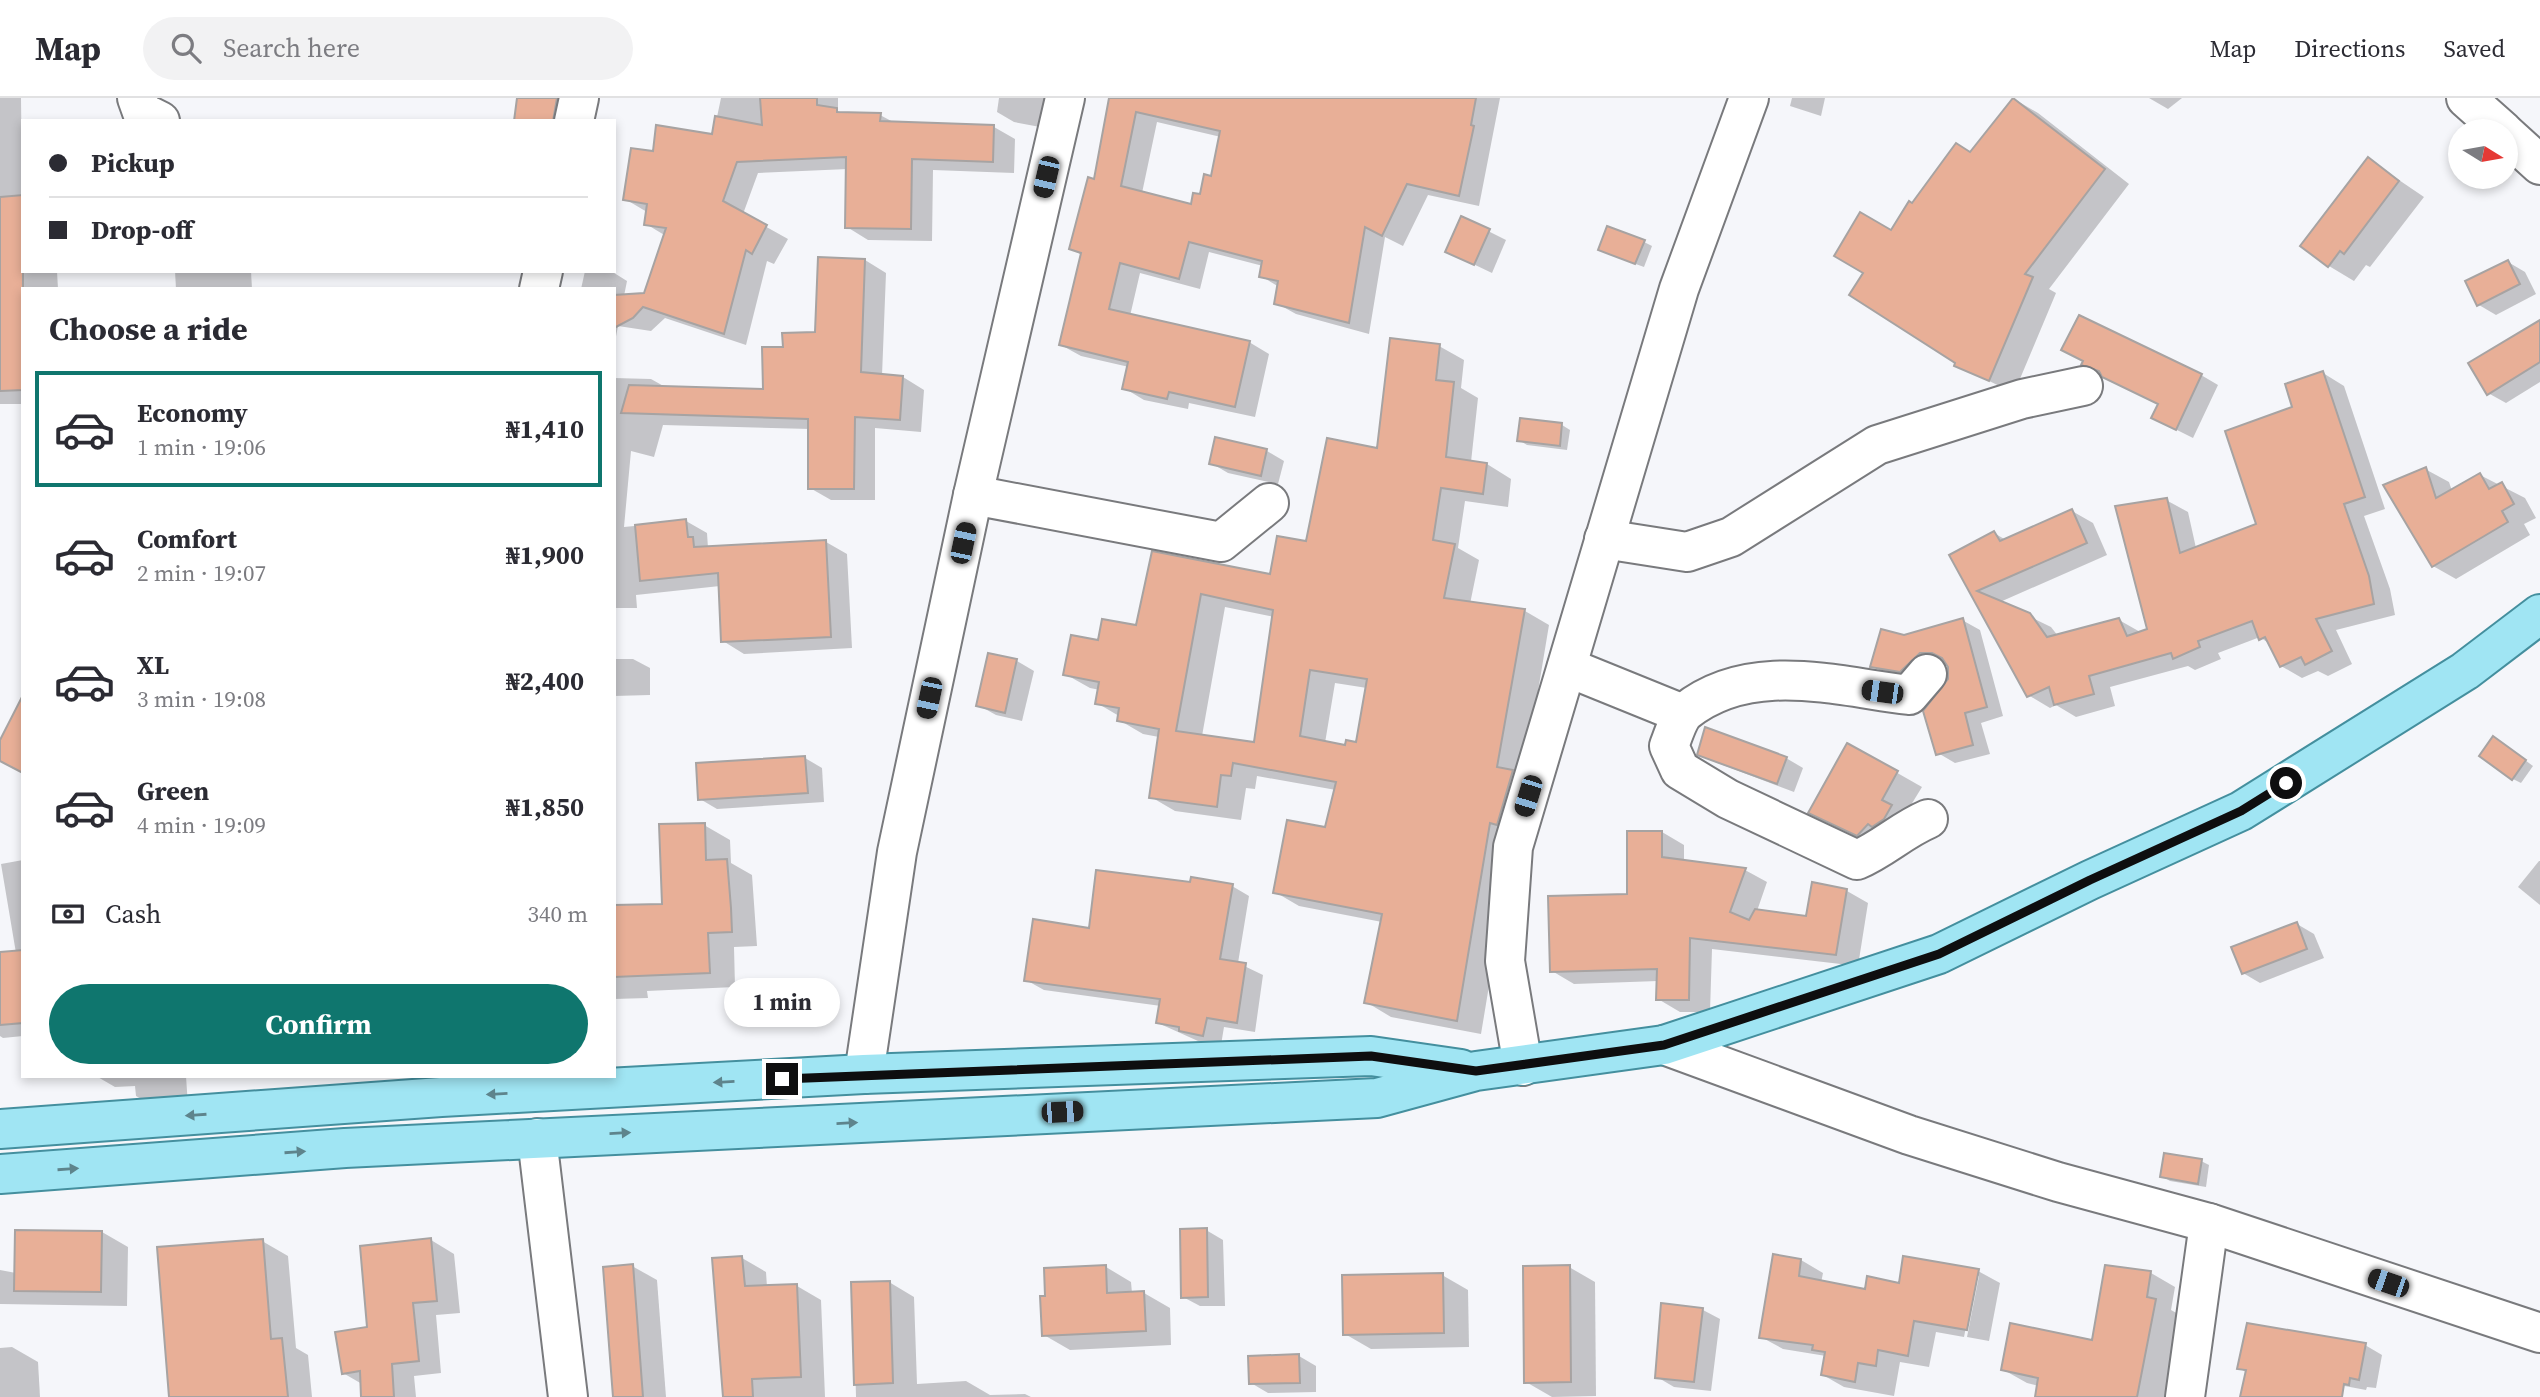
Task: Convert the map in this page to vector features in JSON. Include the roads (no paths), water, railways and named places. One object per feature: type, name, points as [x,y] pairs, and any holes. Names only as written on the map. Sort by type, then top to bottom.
[{"type":"main road","points":[[0,1174],[551,1137],[1377,1098],[1476,1071],[1664,1045],[1939,954],[2090,880],[2241,811],[2465,671],[2540,614]]},
{"type":"main road","points":[[0,1129],[239,1112],[441,1087],[562,1091],[864,1074],[1371,1056],[1476,1071]]},
{"type":"main road","points":[[551,1137],[562,1091]]},
{"type":"main road","points":[[239,1112],[242,1156]]},
{"type":"street","points":[[137,98],[142,112],[156,119]]},
{"type":"street","points":[[575,119],[579,98]]},
{"type":"street","points":[[864,1074],[897,852],[973,495],[1065,98]]},
{"type":"street","points":[[1524,1066],[1506,961],[1513,847],[1679,289],[1749,98]]},
{"type":"street","points":[[2466,98],[2489,119]]},
{"type":"street","points":[[2518,145],[2540,165]]},
{"type":"street","points":[[1605,539],[1687,552],[1731,537],[1877,445],[2022,399],[2083,386]]},
{"type":"street","points":[[973,495],[1221,542],[1269,503]]},
{"type":"street","points":[[1567,667],[1684,713]]},
{"type":"street","points":[[1927,674],[1909,695],[1811,682],[1759,680],[1726,690],[1684,713],[1669,746],[1680,770],[1728,799],[1857,860],[1879,851],[1906,829],[1928,819]]},
{"type":"street","points":[[1664,1045],[1909,1135],[2058,1182],[2209,1223],[2540,1334]]},
{"type":"street","points":[[551,1137],[568,1397]]},
{"type":"street","points":[[2185,1397],[2209,1223]]}]
